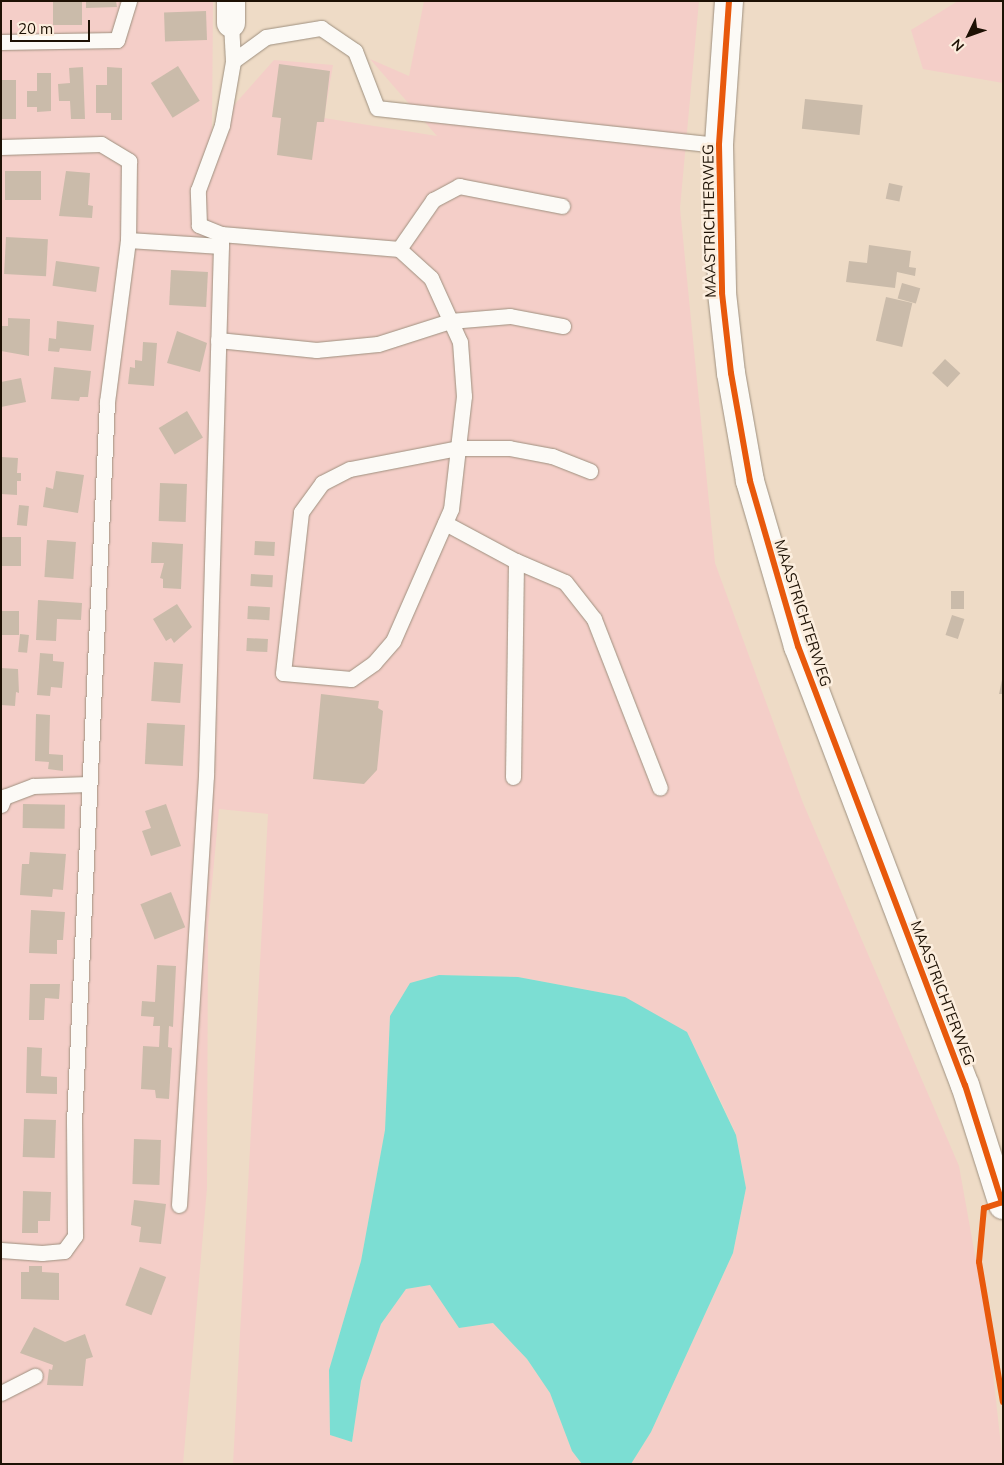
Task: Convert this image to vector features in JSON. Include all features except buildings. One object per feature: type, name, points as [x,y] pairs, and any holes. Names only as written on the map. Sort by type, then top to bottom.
[{"type":"main road","name":"MAASTRICHTERWEG","points":[[730,1],[719,145],[722,293],[730,373],[750,481],[767,546],[798,646],[965,1085],[1003,1205]]},
{"type":"lane","points":[[1,42],[117,40],[129,1]]},
{"type":"lane","points":[[221,240],[199,225],[198,190],[222,125],[233,61],[231,12]]},
{"type":"lane","points":[[233,61],[266,37],[321,28],[355,51],[377,108],[719,145]]},
{"type":"lane","points":[[1,147],[101,144],[129,161],[128,240],[107,402],[88,784],[74,1123],[75,1236],[64,1251],[42,1253],[1,1250]]},
{"type":"lane","points":[[399,249],[433,200],[460,186],[562,206]]},
{"type":"lane","points":[[128,240],[221,240],[399,249],[431,278],[460,342],[464,396],[458,448],[451,509],[393,641],[374,663],[351,679],[283,672],[301,512],[322,483],[350,468],[458,448],[509,448],[552,456],[590,471]]},
{"type":"lane","points":[[180,1205],[206,776],[221,240]]},
{"type":"lane","points":[[218,340],[316,350],[378,344],[450,321],[510,316],[563,326]]},
{"type":"lane","points":[[445,523],[516,561],[565,582],[594,620],[660,788]]},
{"type":"lane","points":[[513,777],[516,561]]},
{"type":"lane","points":[[1,805],[4,797],[33,786],[88,784]]},
{"type":"lane","points":[[1,1393],[35,1376]]},
{"type":"shaded area","points":[[1,1],[213,1],[212,130],[274,60],[333,65],[324,118],[437,136],[370,59],[409,76],[424,1],[699,1],[680,208],[715,563],[803,803],[959,1166],[988,1328],[1003,1464],[631,1464],[651,1432],[733,1253],[746,1188],[736,1134],[713,1084],[625,997],[518,977],[440,975],[410,983],[390,1016],[385,1130],[361,1261],[329,1370],[330,1435],[352,1442],[361,1381],[381,1324],[406,1289],[430,1285],[459,1328],[493,1323],[527,1359],[550,1393],[572,1451],[582,1464],[233,1464],[268,814],[219,809],[208,927],[207,1188],[183,1464],[1,1464]]},
{"type":"shaded area","points":[[958,1],[1003,1],[1003,83],[923,69],[911,30]]},
{"type":"water","points":[[439,975],[518,977],[625,997],[687,1032],[736,1135],[746,1188],[733,1253],[651,1432],[631,1464],[582,1464],[572,1451],[550,1393],[527,1359],[493,1323],[459,1328],[430,1285],[406,1289],[381,1324],[361,1381],[352,1442],[330,1435],[329,1370],[361,1261],[385,1130],[390,1016],[410,983]]},
{"type":"cycle path","points":[[729,1],[719,145],[722,293],[731,373],[750,481],[798,646],[965,1085],[1002,1202]]},
{"type":"cycle path","points":[[1003,1202],[984,1208],[979,1262],[1003,1402]]}]
